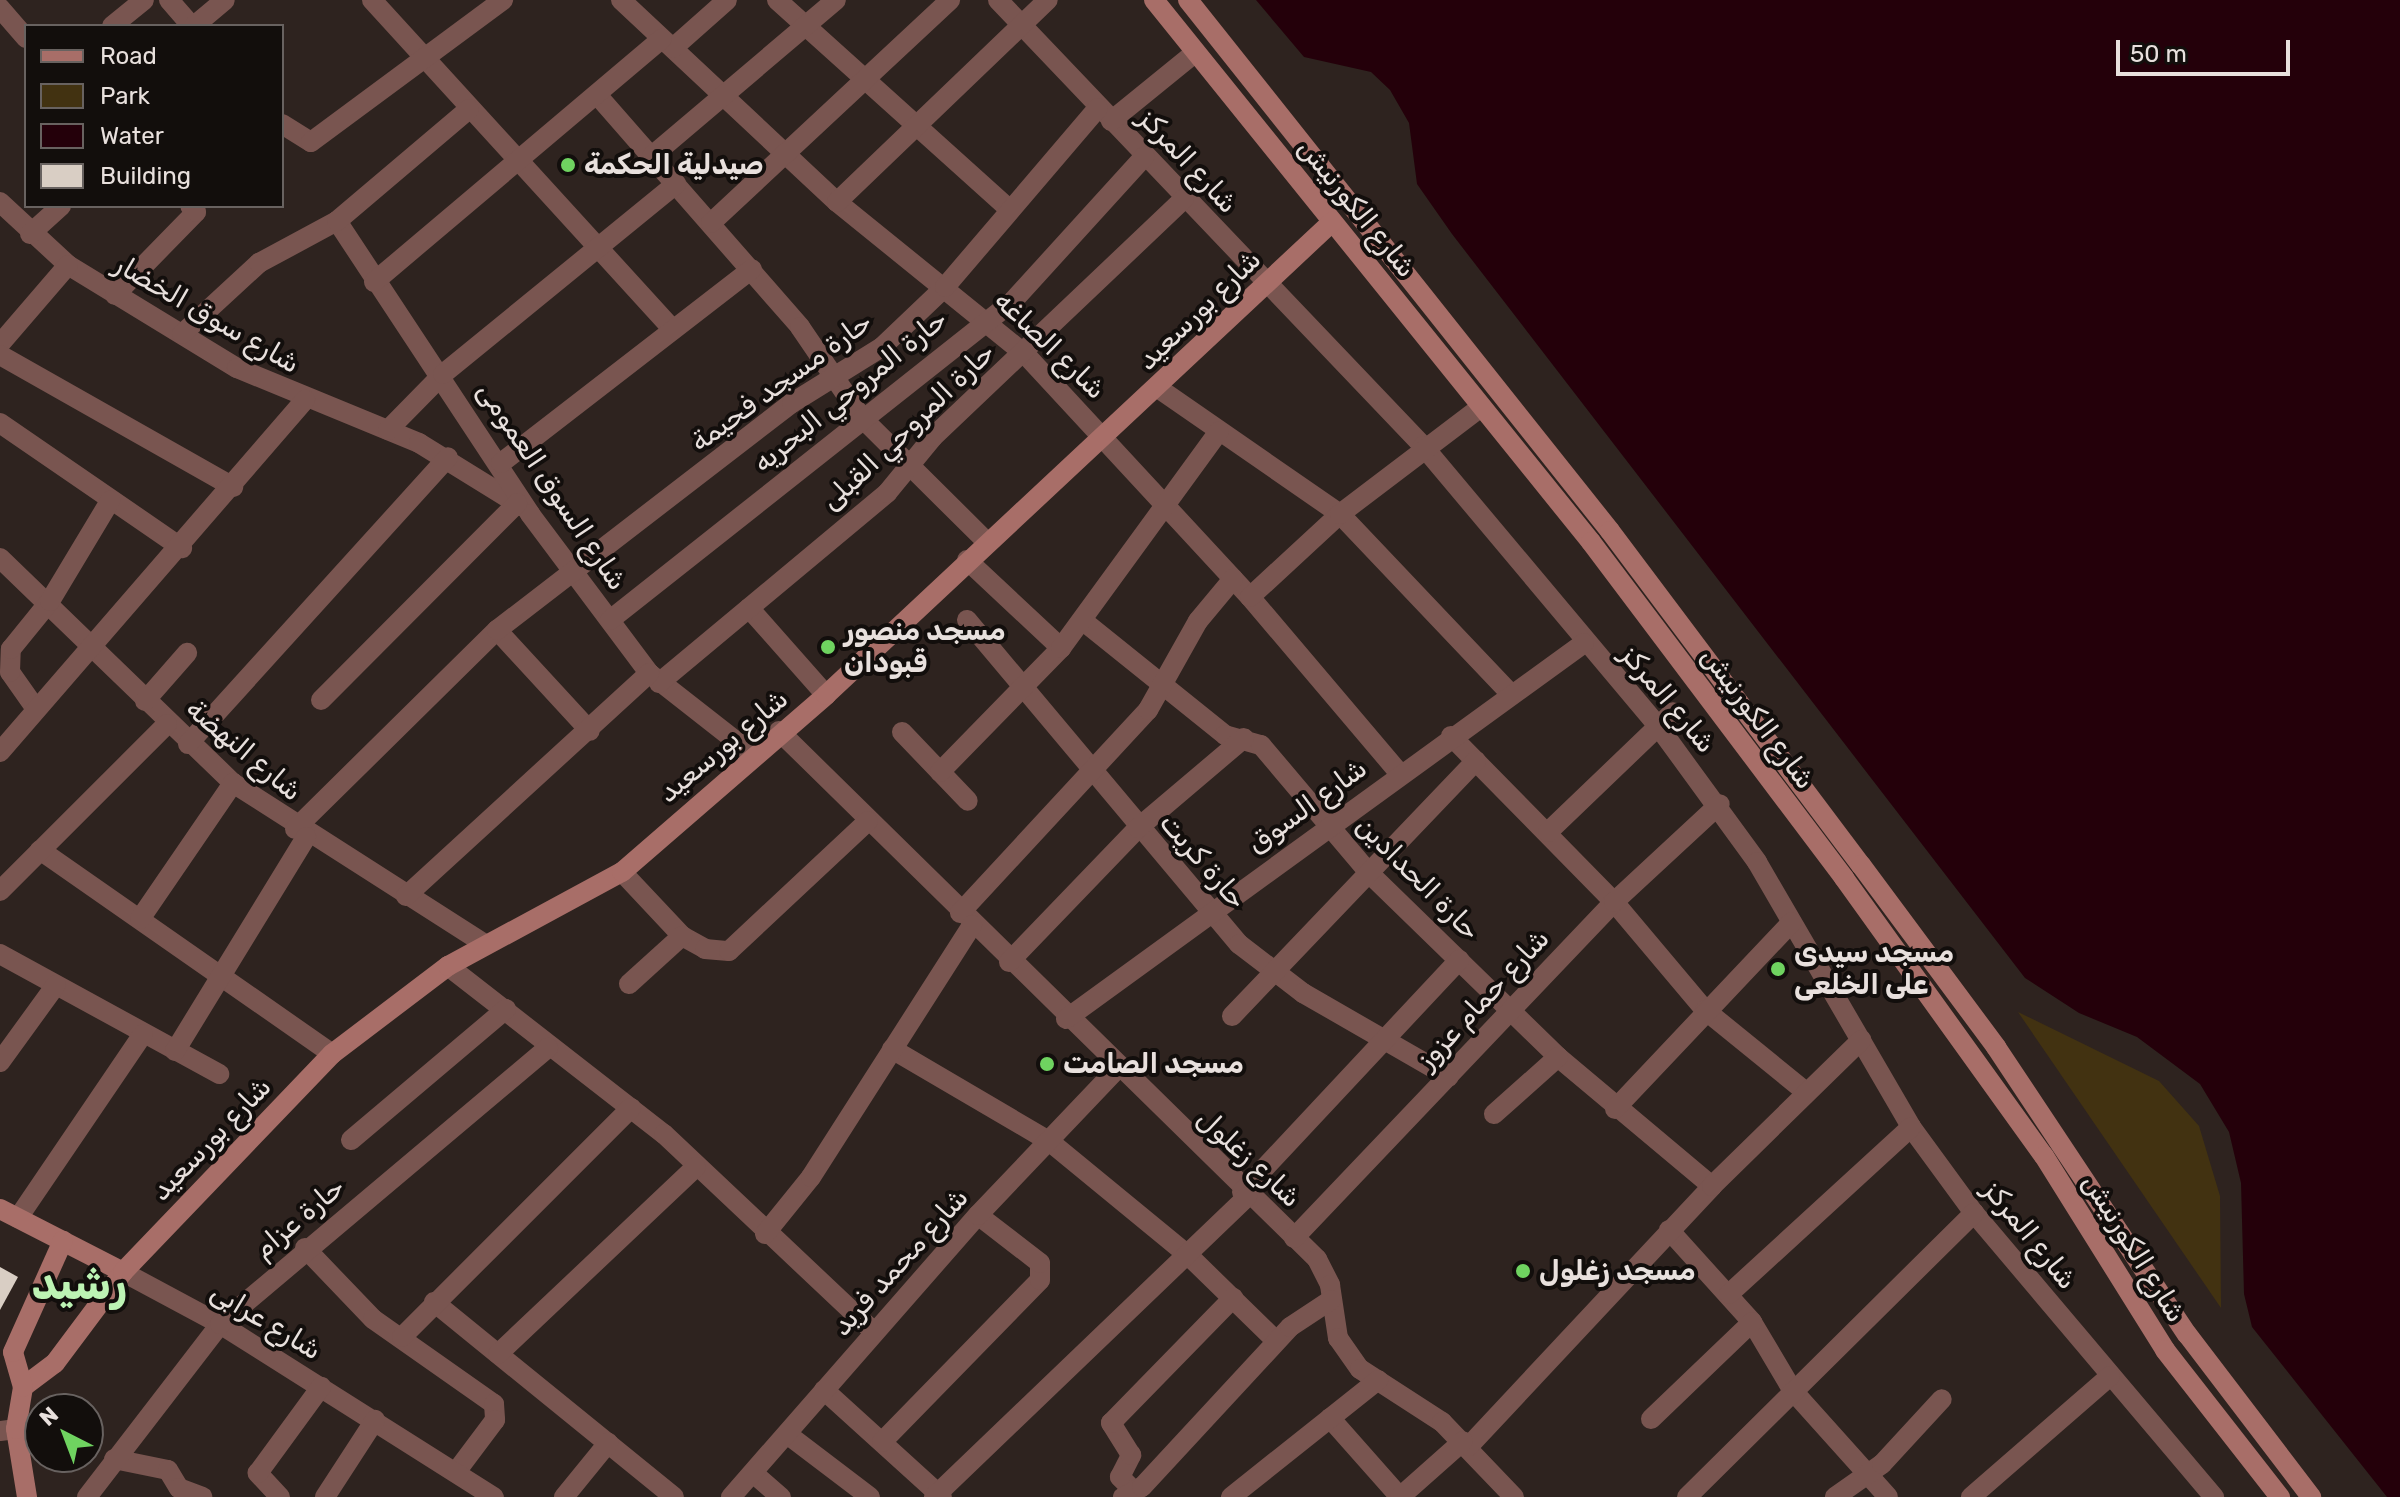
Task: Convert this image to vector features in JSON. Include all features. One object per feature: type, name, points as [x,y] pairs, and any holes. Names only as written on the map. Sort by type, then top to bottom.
[{"type":"main road","name":"شارع الكورنيش","points":[[1154,0],[1481,407],[1853,891],[2044,1156],[2165,1350],[2280,1497]]},
{"type":"main road","name":"شارع الكورنيش","points":[[1188,0],[1381,243],[1870,877],[1996,1047],[2187,1334],[2311,1497]]},
{"type":"main road","name":"شارع بورسعيد","points":[[23,1387],[55,1363],[123,1272],[332,1054],[448,966],[622,872],[751,753],[826,695],[967,560],[1158,388],[1332,222]]},
{"type":"main road","points":[[1362,259],[1381,243]]},
{"type":"main road","name":"شارع عرابى","points":[[9,1213],[123,1272]]},
{"type":"main road","points":[[27,1497],[8,1430],[23,1387],[16,1341],[63,1241]]},
{"type":"street","points":[[6,0],[0,6],[24,36]]},
{"type":"street","points":[[114,24],[144,0]]},
{"type":"street","points":[[169,0],[191,24]]},
{"type":"street","points":[[195,24],[225,0]]},
{"type":"street","points":[[372,0],[519,166],[671,327]]},
{"type":"street","points":[[284,125],[311,142],[503,0]]},
{"type":"street","name":"شارع الصاغه","points":[[621,0],[837,202],[1025,354],[1167,503],[1399,773]]},
{"type":"street","points":[[374,282],[519,166],[599,97],[727,0]]},
{"type":"street","points":[[777,0],[1010,210]]},
{"type":"street","points":[[652,156],[836,0]]},
{"type":"street","points":[[711,223],[950,0]]},
{"type":"street","name":"شارع المركز","points":[[998,0],[1184,199],[1423,446],[1584,643],[1658,726],[1720,804],[1911,1127],[1974,1213],[2214,1497]]},
{"type":"street","points":[[837,202],[1048,0]]},
{"type":"street","name":"حارة مسجد فحيمة","points":[[175,1051],[301,833],[497,630],[792,403],[882,347],[945,287],[1010,210],[1105,115],[1196,52]]},
{"type":"street","points":[[599,97],[752,269],[862,418],[987,542]]},
{"type":"street","points":[[182,334],[259,263],[337,221],[469,109]]},
{"type":"street","name":"حارة المروحي البحريه","points":[[610,620],[988,321],[1145,156]]},
{"type":"street","points":[[388,430],[443,374],[598,251],[676,184]]},
{"type":"street","name":"حارة المروحي القبلى","points":[[406,896],[590,731],[654,678],[749,608],[910,467],[933,437],[1025,354],[1184,199]]},
{"type":"street","name":"شارع سوق الخضار","points":[[0,202],[30,234],[68,265],[115,295],[305,400],[388,430],[448,457],[524,508]]},
{"type":"street","points":[[30,234],[59,208]]},
{"type":"street","points":[[115,295],[196,212],[192,208]]},
{"type":"street","name":"شارع السوق العمومى","points":[[337,221],[374,282],[443,374],[501,463],[524,508],[654,678],[751,753]]},
{"type":"street","points":[[0,344],[68,265]]},
{"type":"street","points":[[501,463],[671,327],[752,269]]},
{"type":"street","points":[[0,355],[233,487]]},
{"type":"street","points":[[1158,388],[1340,514],[1511,694]]},
{"type":"street","points":[[0,752],[36,709],[98,646],[305,400]]},
{"type":"street","points":[[1250,597],[1340,514],[1423,446],[1481,407]]},
{"type":"street","points":[[0,423],[182,548]]},
{"type":"street","points":[[940,772],[1026,691],[1082,620],[1219,431]]},
{"type":"street","points":[[188,744],[448,457]]},
{"type":"street","points":[[36,709],[9,661],[50,601],[110,501]]},
{"type":"street","points":[[321,700],[524,508]]},
{"type":"street","name":"شارع النهضة","points":[[0,558],[98,646],[167,724],[233,783],[301,833],[485,944]]},
{"type":"street","points":[[967,560],[1061,648]]},
{"type":"street","points":[[765,1234],[811,1177],[892,1049],[966,919],[1093,774],[1163,685],[1198,621],[1233,579]]},
{"type":"street","points":[[749,608],[826,695]]},
{"type":"street","name":"حارة كريت","points":[[967,620],[1208,913],[1273,972],[1449,1077]]},
{"type":"street","name":"حارة الحدادين","points":[[1082,620],[1225,735],[1261,745],[1370,874],[1558,1057],[1615,1109],[1712,1186]]},
{"type":"street","points":[[497,630],[590,731]]},
{"type":"street","name":"شارع السوق","points":[[1066,1019],[1326,825],[1584,643]]},
{"type":"street","points":[[145,701],[187,653]]},
{"type":"street","points":[[1548,832],[1673,712]]},
{"type":"street","points":[[0,891],[167,724]]},
{"type":"street","name":"شارع زغلول","points":[[779,731],[1066,1019],[1325,1271],[1347,1354],[1466,1443],[1514,1497]]},
{"type":"street","points":[[902,732],[968,801]]},
{"type":"street","points":[[1451,736],[1614,902],[1705,1010],[1806,1092]]},
{"type":"street","points":[[1009,962],[1138,828],[1244,738]]},
{"type":"street","points":[[1232,1016],[1476,761]]},
{"type":"street","points":[[140,919],[233,783]]},
{"type":"street","name":"شارع حمام عزوز","points":[[1294,1238],[1614,902],[1720,804]]},
{"type":"street","points":[[622,872],[682,936],[729,951],[868,821]]},
{"type":"street","points":[[40,850],[222,973],[332,1054]]},
{"type":"street","points":[[1615,1109],[1705,1010],[1792,922]]},
{"type":"street","points":[[629,984],[682,936]]},
{"type":"street","points":[[0,954],[219,1074]]},
{"type":"street","points":[[824,1390],[938,1496],[1188,1255],[1459,960]]},
{"type":"street","points":[[448,966],[506,1009],[548,1048],[631,1108],[874,1332]]},
{"type":"street","points":[[0,1062],[56,985]]},
{"type":"street","points":[[351,1140],[506,1009]]},
{"type":"street","points":[[9,1213],[143,1034]]},
{"type":"street","points":[[1330,1418],[1400,1497],[1466,1443],[1712,1186],[1861,1040]]},
{"type":"street","name":"حارة عزام","points":[[87,1497],[220,1324],[305,1248],[548,1048]]},
{"type":"street","points":[[892,1049],[1049,1141],[1188,1255],[1276,1341]]},
{"type":"street","points":[[1494,1114],[1558,1057]]},
{"type":"street","name":"شارع محمد فريد","points":[[731,1497],[978,1215],[1117,1069]]},
{"type":"street","points":[[402,1337],[631,1108]]},
{"type":"street","points":[[1729,1294],[1911,1127]]},
{"type":"street","points":[[498,1354],[696,1167]]},
{"type":"street","points":[[1687,1497],[1974,1213]]},
{"type":"street","points":[[882,1442],[1040,1280],[1040,1263],[978,1215]]},
{"type":"street","points":[[1669,1230],[1752,1322],[1793,1391],[1888,1497]]},
{"type":"street","points":[[305,1248],[373,1319],[494,1404],[495,1420],[456,1472]]},
{"type":"street","name":"شارع عرابى","points":[[123,1272],[220,1324],[494,1497]]},
{"type":"street","points":[[1233,1298],[1111,1423],[1131,1455],[1120,1477],[1129,1494],[1276,1341],[1331,1300]]},
{"type":"street","points":[[434,1302],[674,1497]]},
{"type":"street","points":[[1651,1419],[1752,1322]]},
{"type":"street","points":[[1971,1497],[2110,1376]]},
{"type":"street","points":[[1231,1497],[1378,1380]]},
{"type":"street","points":[[280,1497],[258,1473],[321,1387]]},
{"type":"street","points":[[1835,1497],[1867,1473],[1942,1399]]},
{"type":"street","points":[[325,1497],[375,1420]]},
{"type":"street","points":[[787,1434],[870,1497]]},
{"type":"street","points":[[564,1497],[608,1443]]},
{"type":"street","points":[[114,1459],[165,1469],[179,1488],[202,1497]]},
{"type":"street","points":[[753,1473],[781,1497]]},
{"type":"green space","points":[[2018,1012],[2159,1081],[2199,1126],[2220,1196],[2221,1308]]},
{"type":"water","points":[[1256,0],[2400,0],[2400,1497],[2387,1497],[2252,1327],[2244,1294],[2241,1183],[2229,1132],[2200,1084],[2137,1037],[2079,1013],[2025,978],[1452,234],[1417,184],[1409,123],[1390,90],[1371,72],[1304,57]]},
{"type":"building","points":[[0,1267],[18,1277],[0,1310]]},
{"type":"place","name":"صيدلية الحكمة","points":[[568,165]]},
{"type":"place","name":"مسجد منصور قبودان","points":[[828,647]]},
{"type":"place","name":"مسجد سيدى على الخلعى","points":[[1778,969]]},
{"type":"place","name":"مسجد الصامت","points":[[1047,1064]]},
{"type":"place","name":"مسجد زغلول","points":[[1523,1271]]},
{"type":"district","name":"رشيد","points":[[79,1284]]}]
